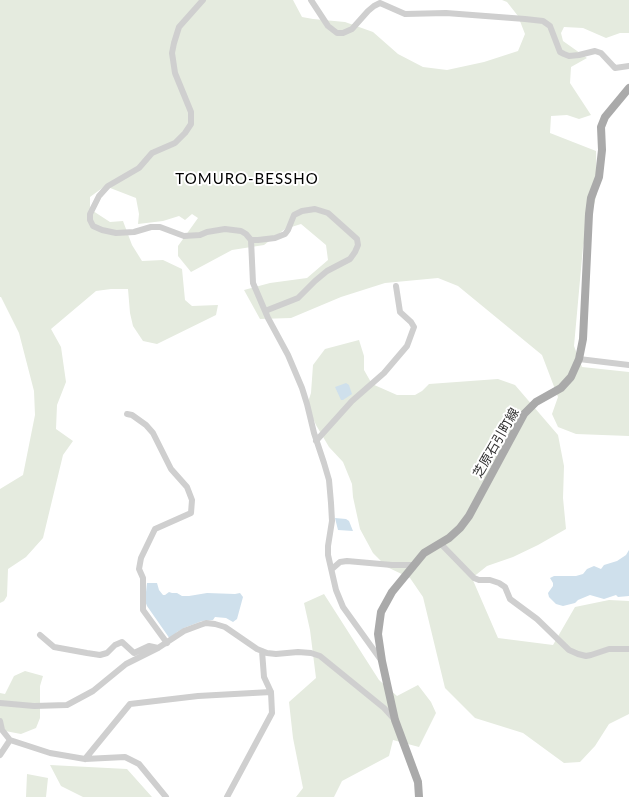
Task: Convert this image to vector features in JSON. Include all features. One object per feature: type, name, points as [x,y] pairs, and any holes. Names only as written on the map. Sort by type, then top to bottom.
[{"type":"main road","name":"芝原石引町線","points":[[419,797],[418,782],[395,720],[382,661],[378,634],[381,612],[392,592],[424,553],[440,544],[460,528],[469,516],[524,414],[536,402],[561,388],[571,377],[579,359],[583,339],[590,209],[591,198],[599,177],[602,150],[601,127],[605,117],[629,88]]},
{"type":"street","points":[[203,0],[179,27],[172,53],[175,73],[191,112],[191,124],[175,143],[152,154],[139,168],[108,186],[99,196],[90,214],[90,220],[93,226],[102,230],[116,233],[134,232],[151,227],[160,227],[184,236],[200,235],[207,232],[225,229],[241,231],[251,240],[253,283],[268,318],[288,355],[302,388],[316,441],[324,463],[328,480],[332,521],[328,546],[336,590],[343,607],[382,661]]},
{"type":"street","points":[[311,0],[328,26],[337,33],[343,33],[352,29],[374,6],[380,3],[405,14],[446,13],[525,19],[543,22],[550,26],[560,52],[564,54],[574,56],[595,51],[601,53],[615,68],[629,66]]},
{"type":"street","points":[[251,240],[276,238],[285,234],[294,215],[302,211],[316,209],[328,213],[357,240],[358,246],[350,259],[327,272],[315,281],[298,298],[265,310]]},
{"type":"street","points":[[316,441],[348,405],[384,373],[407,346],[414,327],[411,322],[400,312],[396,286]]},
{"type":"street","points":[[579,359],[629,365]]},
{"type":"street","points":[[127,414],[132,415],[146,425],[153,433],[171,469],[187,488],[192,500],[191,513],[155,529],[141,558],[139,569],[143,578],[144,610],[167,643]]},
{"type":"street","points":[[440,544],[474,578],[499,582],[505,587],[510,599],[537,619],[569,650],[586,656],[608,649],[629,649]]},
{"type":"street","points":[[332,568],[340,562],[347,561],[392,565],[414,565]]},
{"type":"street","points":[[0,702],[34,706],[67,705],[93,691],[126,664],[167,643],[184,631],[200,625],[215,624],[224,627],[262,651],[276,654],[298,652],[311,653],[320,656],[384,708],[395,720]]},
{"type":"street","points":[[40,635],[54,647],[86,654],[100,655],[107,653],[115,645],[122,642],[134,653],[150,646],[158,648]]},
{"type":"street","points":[[227,797],[272,713],[271,692],[264,677],[262,651]]},
{"type":"street","points":[[85,759],[130,704],[198,696],[271,692]]},
{"type":"street","points":[[0,721],[2,730],[10,740],[50,753],[85,759],[125,757],[139,764],[166,797]]},
{"type":"street","points":[[0,755],[10,740]]},
{"type":"shaded area","points":[[0,0],[293,0],[302,17],[345,22],[373,32],[398,54],[423,67],[447,70],[484,62],[518,51],[525,34],[518,16],[507,2],[502,0],[629,0],[629,33],[620,33],[606,38],[583,28],[564,27],[561,33],[563,41],[587,58],[571,67],[570,83],[591,115],[579,119],[567,115],[551,116],[550,133],[596,151],[597,193],[583,247],[574,346],[582,367],[629,372],[629,436],[576,434],[558,427],[552,414],[558,397],[542,355],[458,286],[438,278],[385,283],[341,297],[291,318],[260,319],[244,290],[270,283],[307,278],[328,260],[326,245],[301,224],[285,229],[264,245],[232,250],[191,272],[178,256],[178,246],[198,218],[192,214],[185,220],[179,216],[163,221],[138,224],[139,214],[136,198],[105,186],[90,197],[90,209],[110,222],[123,221],[132,245],[142,261],[163,260],[182,269],[185,300],[192,306],[218,305],[216,315],[157,344],[143,341],[133,326],[130,313],[128,289],[111,289],[96,291],[51,329],[61,347],[66,382],[57,405],[56,429],[73,441],[63,455],[43,538],[26,557],[8,569],[7,596],[4,601],[0,603],[0,489],[23,475],[35,415],[34,391],[19,333],[0,297]]},
{"type":"shaded area","points":[[359,340],[364,356],[364,370],[372,384],[397,395],[415,395],[429,384],[498,379],[515,385],[558,435],[564,466],[563,498],[566,529],[513,557],[487,566],[472,578],[498,638],[553,645],[575,607],[609,600],[629,601],[629,714],[609,724],[595,746],[580,762],[564,763],[523,733],[475,718],[445,688],[423,597],[410,578],[387,567],[373,553],[360,529],[353,497],[352,484],[343,462],[329,447],[316,425],[307,405],[311,393],[313,365],[325,349]]},
{"type":"shaded area","points":[[324,594],[379,680],[397,696],[418,685],[431,702],[436,713],[419,747],[393,740],[389,756],[342,781],[334,797],[296,797],[303,788],[293,738],[289,702],[316,678],[310,630],[304,603]]},
{"type":"shaded area","points":[[25,671],[43,676],[40,686],[40,718],[36,728],[21,734],[0,730],[0,693],[5,694],[14,676]]},
{"type":"shaded area","points":[[50,765],[127,769],[152,797],[83,797],[61,786]]},
{"type":"shaded area","points":[[27,774],[48,778],[46,797],[26,797]]},
{"type":"water","points":[[346,383],[349,385],[352,394],[341,400],[335,387]]},
{"type":"water","points":[[335,518],[346,519],[349,521],[353,531],[338,530]]},
{"type":"water","points":[[629,550],[629,596],[618,597],[616,595],[604,599],[590,595],[578,600],[575,603],[563,606],[556,604],[549,597],[548,593],[553,586],[550,578],[554,576],[576,576],[583,574],[587,569],[594,566],[601,569],[604,565],[617,561],[626,555]]},
{"type":"water","points":[[147,583],[157,583],[159,590],[163,595],[169,592],[177,593],[182,596],[207,593],[240,593],[243,597],[237,619],[233,622],[226,618],[215,617],[213,620],[202,621],[184,628],[170,639],[147,606],[145,601]]},
{"type":"district","name":"TOMURO-BESSHO","points":[[247,179]]}]
